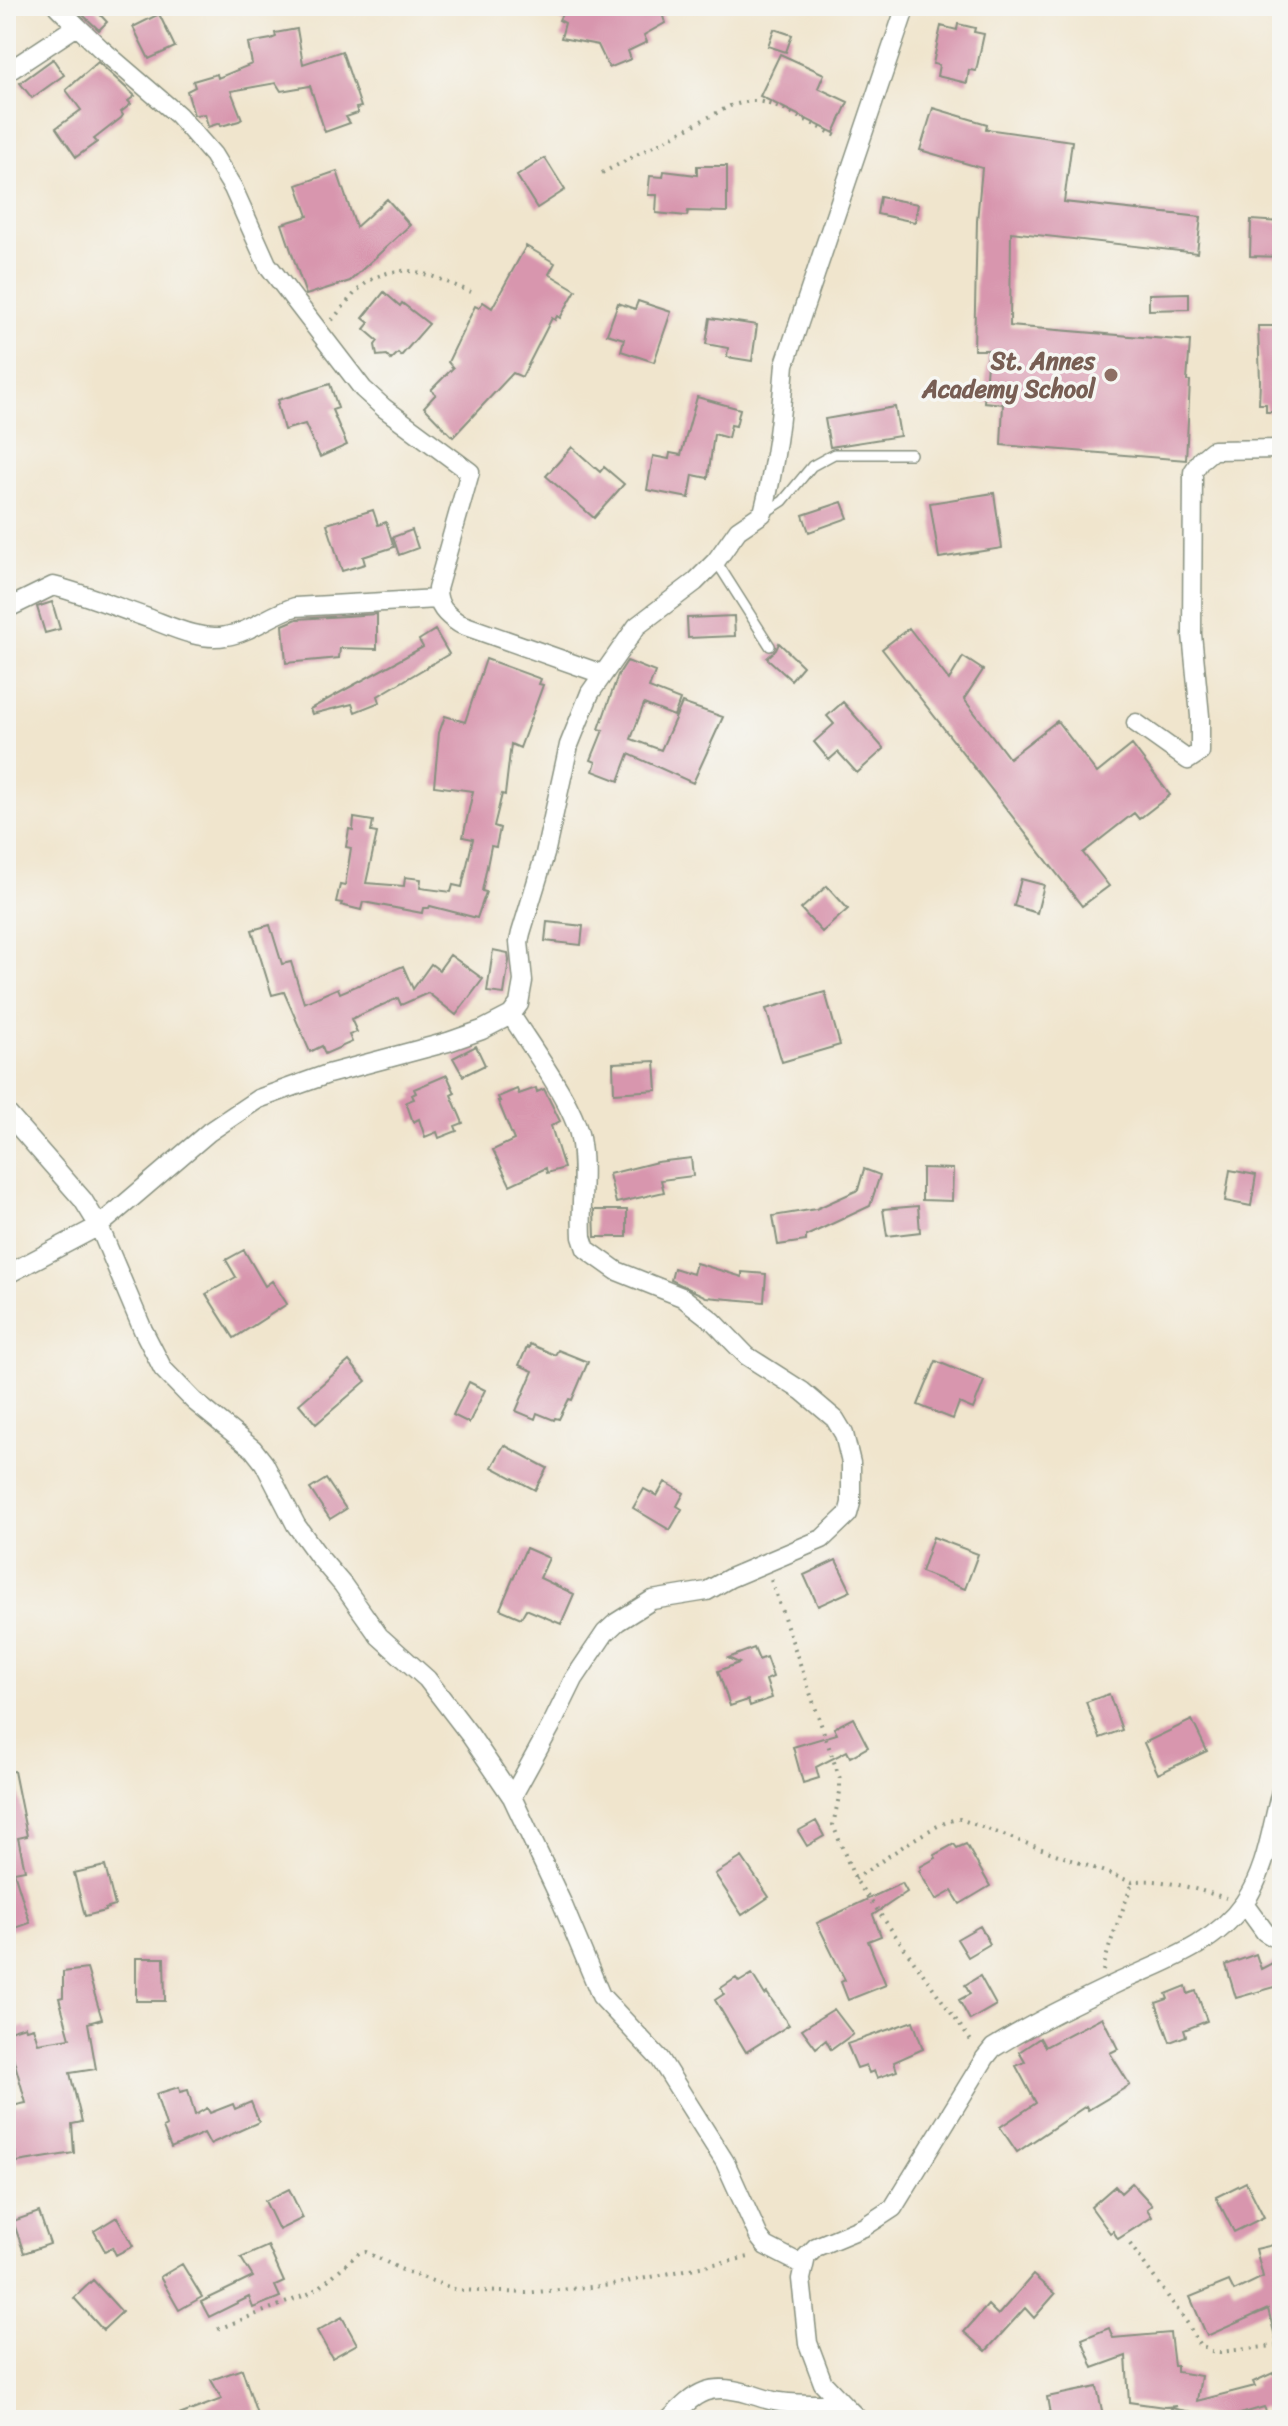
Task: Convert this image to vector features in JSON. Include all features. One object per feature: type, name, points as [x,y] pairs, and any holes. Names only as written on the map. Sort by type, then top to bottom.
[{"type":"street","points":[[57,6],[100,48],[178,115],[213,155],[233,188],[267,264],[363,389],[470,472],[441,571],[437,599],[444,612],[460,624],[602,674]]},
{"type":"street","points":[[6,1275],[99,1226],[209,1132],[258,1099],[328,1074],[482,1030],[511,1015],[519,1004],[523,981],[519,942],[545,854],[569,745],[590,693],[637,626],[695,582],[716,561],[738,530],[763,513],[774,469],[785,364],[906,6]]},
{"type":"street","points":[[6,73],[77,26]]},
{"type":"street","points":[[1136,723],[1188,760],[1200,752],[1200,716],[1192,634],[1193,472],[1213,450],[1282,449]]},
{"type":"street","points":[[6,609],[53,586],[181,631],[209,637],[240,632],[295,607],[437,599]]},
{"type":"street","points":[[511,1015],[575,1121],[580,1139],[582,1237],[586,1249],[617,1271],[682,1297],[713,1321],[747,1356],[813,1400],[835,1419],[844,1434],[851,1463],[848,1514],[822,1539],[707,1591],[652,1600],[640,1605],[605,1633],[574,1679],[512,1797]]},
{"type":"street","points":[[6,1112],[83,1200],[99,1226],[163,1369],[194,1401],[253,1449],[264,1463],[296,1525],[379,1636],[427,1679],[470,1735],[512,1797],[601,1996],[660,2059],[725,2162],[759,2237],[766,2246],[803,2265]]},
{"type":"street","points":[[859,2420],[823,2383],[808,2343],[801,2298],[806,2257],[816,2247],[864,2227],[893,2208],[993,2048],[1014,2034],[1099,1992],[1185,1954],[1225,1923],[1244,1903],[1264,1864],[1282,1788]]},
{"type":"street","points":[[1244,1903],[1265,1932],[1282,1942]]},
{"type":"street","points":[[669,2420],[688,2400],[716,2387],[779,2402],[843,2404]]},
{"type":"lane","points":[[1260,6],[1282,15]]},
{"type":"lane","points":[[763,513],[783,501],[812,466],[834,454],[911,454]]},
{"type":"lane","points":[[716,561],[770,646]]},
{"type":"path","points":[[602,173],[745,101],[771,105],[857,146]]},
{"type":"path","points":[[319,333],[369,280],[390,272],[407,269],[471,292]]},
{"type":"path","points":[[765,1563],[840,1779],[833,1825],[855,1879],[985,2058]]},
{"type":"path","points":[[855,1879],[930,1831],[960,1819],[1132,1882],[1164,1883],[1244,1903]]},
{"type":"path","points":[[1099,1992],[1107,1948],[1123,1913],[1132,1882]]},
{"type":"path","points":[[1130,2244],[1188,2324],[1199,2345],[1220,2352],[1282,2345]]},
{"type":"path","points":[[218,2329],[308,2294],[359,2253],[366,2252],[400,2269],[457,2290],[526,2293],[612,2285],[739,2258],[783,2255]]},
{"type":"building","points":[[92,6],[107,22],[99,30],[82,14]]},
{"type":"building","points":[[566,6],[660,6],[665,23],[644,35],[647,42],[628,51],[631,59],[609,68],[598,45],[561,38],[565,23],[559,20]]},
{"type":"building","points":[[159,14],[175,47],[149,59],[133,27]]},
{"type":"building","points":[[958,24],[984,34],[976,71],[969,70],[967,83],[937,76],[939,65],[933,64],[941,26],[957,30]]},
{"type":"building","points":[[297,29],[303,64],[342,51],[361,107],[356,108],[358,113],[346,117],[350,123],[325,132],[310,86],[281,91],[276,83],[231,91],[242,119],[239,121],[208,127],[205,114],[194,115],[187,91],[195,87],[193,81],[217,74],[218,78],[252,64],[248,43],[271,39],[276,37],[275,33]]},
{"type":"building","points":[[774,29],[792,35],[786,52],[768,46]]},
{"type":"building","points":[[780,54],[824,74],[818,88],[848,102],[834,133],[760,96]]},
{"type":"building","points":[[53,59],[64,75],[32,98],[20,83]]},
{"type":"building","points":[[98,62],[135,96],[121,112],[121,118],[94,139],[97,142],[76,157],[56,128],[81,110],[66,90]]},
{"type":"building","points":[[933,108],[987,124],[986,129],[1072,141],[1064,202],[1201,217],[1197,253],[1011,232],[1010,326],[1190,341],[1186,460],[1001,445],[1003,404],[984,402],[988,350],[974,350],[977,221],[982,168],[920,150]]},
{"type":"building","points":[[545,158],[565,190],[537,208],[517,176]]},
{"type":"building","points":[[697,166],[727,166],[727,212],[688,211],[687,216],[656,213],[657,195],[648,195],[650,176],[663,177],[664,171],[697,175]]},
{"type":"building","points":[[337,171],[356,227],[387,199],[410,225],[350,281],[306,295],[282,224],[308,216],[297,185]]},
{"type":"building","points":[[880,197],[918,204],[915,222],[877,214]]},
{"type":"building","points":[[1251,220],[1282,222],[1282,257],[1250,256]]},
{"type":"building","points":[[526,246],[555,263],[549,274],[576,290],[560,318],[552,318],[522,377],[513,373],[453,437],[424,407],[436,394],[431,390],[453,368],[448,362],[475,306],[479,308],[483,302],[492,308]]},
{"type":"building","points":[[384,292],[429,324],[401,356],[398,353],[391,360],[387,355],[377,356],[375,345],[378,341],[364,329],[369,323],[363,318]]},
{"type":"building","points":[[1189,293],[1189,309],[1149,310],[1149,294]]},
{"type":"building","points":[[638,301],[671,312],[654,362],[621,351],[624,339],[607,334],[618,303],[635,309]]},
{"type":"building","points":[[710,318],[757,325],[752,361],[727,357],[728,348],[706,344]]},
{"type":"building","points":[[1258,326],[1282,326],[1282,412],[1266,412],[1266,404],[1259,404]]},
{"type":"building","points":[[330,384],[338,408],[332,410],[347,445],[320,457],[305,424],[284,430],[277,404],[278,400]]},
{"type":"building","points":[[697,397],[740,409],[736,426],[731,425],[728,438],[714,434],[708,478],[693,475],[689,498],[647,490],[653,456],[669,459],[670,453],[681,455]]},
{"type":"building","points":[[895,407],[900,436],[830,447],[825,419]]},
{"type":"building","points":[[572,447],[600,472],[604,467],[624,484],[594,518],[546,476]]},
{"type":"building","points":[[994,493],[1002,548],[939,558],[930,503]]},
{"type":"building","points":[[842,502],[848,518],[809,532],[803,515]]},
{"type":"building","points":[[373,510],[378,525],[386,522],[394,547],[363,557],[365,564],[342,571],[327,524]]},
{"type":"building","points":[[412,530],[418,548],[399,555],[393,537]]},
{"type":"building","points":[[52,602],[60,629],[45,633],[37,607]]},
{"type":"building","points":[[377,614],[377,649],[340,648],[339,658],[286,663],[283,625],[297,619]]},
{"type":"building","points":[[734,616],[735,636],[688,638],[687,618]]},
{"type":"building","points":[[909,628],[949,680],[963,657],[983,670],[964,699],[1009,758],[1057,721],[1097,773],[1132,745],[1170,795],[1139,819],[1134,813],[1083,853],[1109,886],[1082,906],[882,649]]},
{"type":"building","points":[[435,630],[449,654],[378,696],[380,702],[355,712],[352,704],[312,714],[310,709],[423,647],[419,640]]},
{"type":"building","points":[[779,643],[803,666],[791,680],[767,658]]},
{"type":"building","points":[[486,659],[541,679],[539,684],[543,685],[520,748],[511,744],[505,795],[502,794],[494,826],[500,828],[496,847],[491,846],[482,891],[486,892],[477,918],[430,906],[423,908],[422,913],[363,902],[361,910],[336,902],[340,885],[345,886],[351,848],[346,847],[354,818],[373,821],[371,832],[377,833],[366,883],[404,886],[405,877],[421,879],[420,888],[451,892],[453,885],[462,887],[473,839],[463,837],[473,791],[434,786],[439,733],[445,716],[465,722]]},
{"type":"building","points":[[627,661],[655,672],[649,688],[680,700],[674,716],[644,704],[631,739],[661,750],[682,703],[723,717],[693,783],[629,754],[619,781],[593,771],[596,762],[591,760],[603,730],[599,729],[618,675]]},
{"type":"building","points":[[843,702],[884,749],[857,773],[838,752],[829,760],[814,742],[834,724],[827,716]]},
{"type":"building","points":[[1021,879],[1044,885],[1037,913],[1014,906]]},
{"type":"building","points":[[827,886],[848,909],[822,932],[801,909]]},
{"type":"building","points":[[547,922],[583,926],[581,945],[545,941]]},
{"type":"building","points":[[270,925],[282,964],[291,962],[304,1003],[338,988],[340,993],[403,966],[413,989],[431,964],[439,970],[450,955],[483,979],[456,1015],[428,993],[401,1005],[398,998],[351,1019],[357,1032],[349,1035],[352,1042],[325,1054],[322,1046],[310,1052],[284,992],[272,995],[252,930]]},
{"type":"building","points":[[493,950],[508,953],[504,994],[487,992]]},
{"type":"building","points":[[825,992],[840,1045],[782,1062],[766,1009]]},
{"type":"building","points":[[476,1046],[485,1065],[463,1076],[453,1058]]},
{"type":"building","points":[[655,1061],[657,1090],[614,1093],[613,1063]]},
{"type":"building","points":[[447,1075],[455,1093],[451,1095],[463,1123],[455,1126],[457,1131],[439,1138],[437,1132],[425,1137],[419,1119],[413,1122],[406,1102],[414,1099],[414,1089]]},
{"type":"building","points":[[536,1088],[537,1092],[544,1089],[560,1121],[551,1126],[564,1168],[547,1173],[546,1168],[510,1185],[493,1150],[514,1140],[498,1097],[517,1089],[519,1094]]},
{"type":"building","points":[[691,1158],[693,1176],[661,1180],[664,1192],[616,1203],[609,1174],[657,1162]]},
{"type":"building","points":[[922,1168],[953,1169],[952,1201],[922,1200]]},
{"type":"building","points":[[864,1169],[880,1175],[870,1206],[806,1236],[806,1241],[778,1245],[773,1216],[816,1209],[858,1190]]},
{"type":"building","points":[[1230,1170],[1256,1175],[1251,1206],[1225,1201]]},
{"type":"building","points":[[918,1206],[920,1232],[887,1236],[883,1209]]},
{"type":"building","points":[[594,1210],[627,1210],[627,1237],[595,1237]]},
{"type":"building","points":[[244,1250],[265,1286],[272,1281],[287,1304],[234,1338],[206,1294],[236,1277],[226,1260]]},
{"type":"building","points":[[696,1263],[742,1277],[742,1272],[766,1274],[764,1302],[706,1297],[671,1280],[674,1268],[693,1274]]},
{"type":"building","points":[[530,1344],[555,1355],[558,1350],[588,1362],[572,1400],[569,1399],[559,1419],[537,1413],[535,1419],[516,1411],[533,1371],[519,1365]]},
{"type":"building","points":[[349,1361],[366,1381],[316,1424],[299,1404]]},
{"type":"building","points":[[936,1361],[984,1381],[973,1409],[959,1403],[953,1419],[918,1405]]},
{"type":"building","points":[[469,1382],[485,1390],[469,1423],[453,1415]]},
{"type":"building","points":[[504,1445],[547,1468],[535,1490],[492,1467]]},
{"type":"building","points":[[326,1479],[346,1509],[330,1519],[310,1489]]},
{"type":"building","points":[[665,1482],[684,1493],[677,1506],[682,1509],[670,1530],[633,1508],[644,1489],[657,1496]]},
{"type":"building","points":[[933,1537],[978,1554],[965,1589],[921,1572]]},
{"type":"building","points":[[526,1548],[549,1558],[540,1578],[574,1594],[561,1624],[526,1609],[521,1618],[500,1609]]},
{"type":"building","points":[[836,1560],[851,1591],[818,1606],[804,1575]]},
{"type":"building","points":[[754,1648],[759,1660],[766,1657],[773,1677],[766,1680],[772,1698],[750,1706],[748,1700],[730,1706],[718,1671],[739,1663],[728,1658]]},
{"type":"building","points":[[1109,1694],[1122,1730],[1100,1738],[1086,1702]]},
{"type":"building","points":[[853,1718],[868,1747],[850,1757],[847,1751],[816,1767],[819,1778],[803,1783],[793,1747],[837,1734],[834,1728]]},
{"type":"building","points":[[1192,1720],[1207,1751],[1158,1774],[1144,1743]]},
{"type":"building","points":[[14,1771],[27,1836],[18,1838],[25,1870],[14,1872],[30,1923],[10,1930],[6,1917],[6,1772]]},
{"type":"building","points":[[816,1821],[824,1836],[807,1846],[798,1831]]},
{"type":"building","points":[[954,1844],[957,1848],[966,1844],[990,1886],[960,1904],[952,1891],[936,1900],[919,1871],[920,1867],[936,1858],[934,1855]]},
{"type":"building","points":[[742,1857],[769,1897],[742,1915],[715,1874]]},
{"type":"building","points":[[105,1866],[115,1906],[85,1916],[74,1873]]},
{"type":"building","points":[[902,1883],[907,1892],[873,1915],[881,1936],[868,1941],[886,1985],[848,2000],[841,1982],[845,1980],[817,1923]]},
{"type":"building","points":[[980,1926],[990,1944],[968,1957],[957,1939]]},
{"type":"building","points":[[1256,1954],[1261,1969],[1282,1958],[1282,1985],[1236,1998],[1226,1965]]},
{"type":"building","points":[[136,1958],[164,1958],[165,2001],[136,2001]]},
{"type":"building","points":[[87,1969],[102,2019],[88,2023],[96,2069],[70,2073],[82,2122],[72,2124],[74,2153],[17,2162],[7,2107],[26,2103],[6,2032],[25,2026],[26,2029],[33,2027],[38,2043],[70,2038],[59,1998],[63,1997],[63,1972]]},
{"type":"building","points":[[752,1974],[789,2025],[746,2052],[715,2000],[724,1994],[721,1988],[736,1978],[739,1982]]},
{"type":"building","points":[[980,1976],[996,2005],[970,2020],[959,2000],[970,1994],[965,1985]]},
{"type":"building","points":[[1186,1986],[1188,1994],[1196,1991],[1207,2021],[1184,2030],[1186,2036],[1170,2042],[1156,2003],[1168,1999],[1166,1994]]},
{"type":"building","points":[[834,2009],[853,2034],[831,2050],[826,2040],[816,2048],[802,2029]]},
{"type":"building","points":[[1102,2017],[1118,2049],[1110,2053],[1130,2085],[1088,2110],[1086,2106],[1017,2152],[1000,2127],[1036,2103],[1016,2066],[1025,2062],[1019,2052],[1040,2038],[1045,2047]]},
{"type":"building","points":[[913,2021],[923,2049],[894,2062],[897,2071],[877,2078],[874,2071],[869,2073],[866,2065],[857,2068],[847,2044]]},
{"type":"building","points":[[179,2087],[180,2092],[188,2090],[195,2115],[207,2108],[210,2113],[233,2104],[235,2109],[251,2102],[259,2122],[210,2144],[204,2133],[171,2148],[156,2094]]},
{"type":"building","points":[[1246,2182],[1264,2217],[1234,2232],[1216,2197]]},
{"type":"building","points":[[1132,2183],[1152,2205],[1147,2209],[1152,2217],[1118,2239],[1091,2207],[1115,2186],[1121,2193]]},
{"type":"building","points":[[289,2189],[303,2218],[279,2230],[265,2201]]},
{"type":"building","points":[[39,2212],[50,2244],[24,2253],[13,2221]]},
{"type":"building","points":[[117,2217],[133,2246],[116,2255],[112,2247],[105,2251],[94,2231]]},
{"type":"building","points":[[1282,2243],[1282,2339],[1276,2340],[1268,2309],[1207,2336],[1190,2297],[1229,2281],[1234,2291],[1263,2277],[1256,2249]]},
{"type":"building","points":[[268,2246],[284,2282],[275,2286],[280,2297],[253,2308],[249,2297],[209,2317],[201,2302],[253,2277],[241,2258]]},
{"type":"building","points":[[182,2264],[202,2297],[179,2310],[160,2277]]},
{"type":"building","points":[[1033,2275],[1055,2294],[1034,2318],[1025,2308],[986,2351],[964,2332],[988,2305],[998,2315]]},
{"type":"building","points":[[93,2280],[122,2312],[103,2330],[74,2298]]},
{"type":"building","points":[[342,2317],[357,2344],[332,2358],[317,2331]]},
{"type":"building","points":[[1109,2328],[1113,2338],[1170,2333],[1177,2372],[1201,2376],[1197,2401],[1255,2386],[1253,2382],[1282,2369],[1282,2420],[1270,2420],[1264,2407],[1220,2420],[1220,2417],[1170,2408],[1177,2406],[1129,2402],[1126,2356],[1093,2368],[1082,2339]]},
{"type":"building","points":[[242,2369],[259,2420],[171,2420],[222,2399],[211,2380]]},
{"type":"building","points":[[1097,2387],[1104,2420],[1051,2420],[1047,2397]]},
{"type":"place","name":"St. Annes Academy School","points":[[1111,375]]}]
